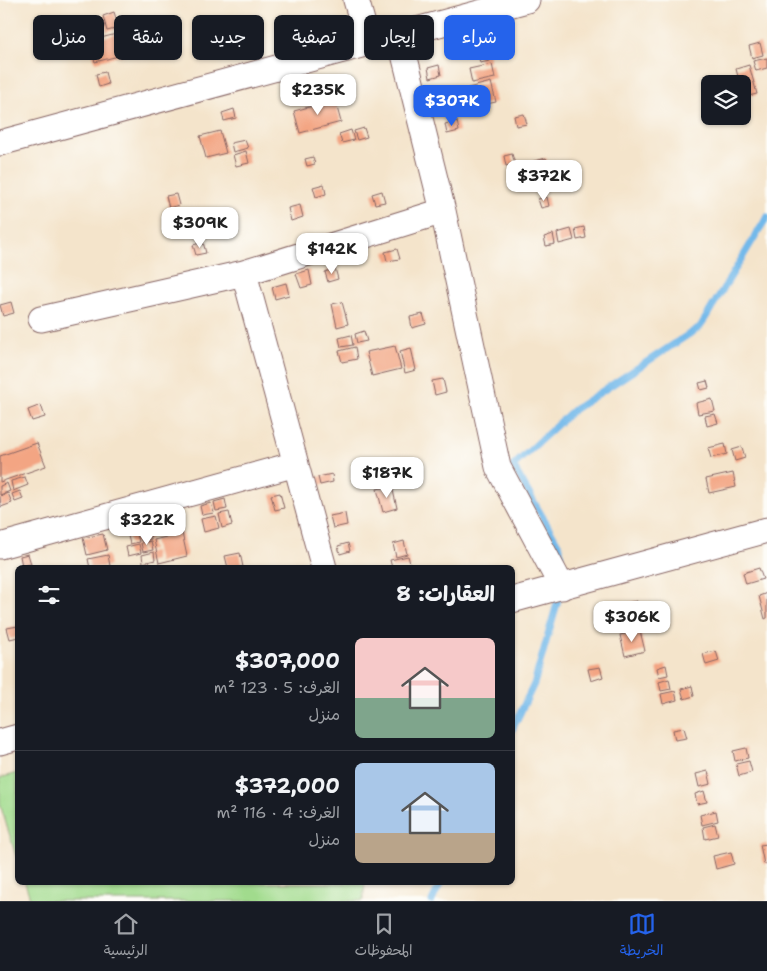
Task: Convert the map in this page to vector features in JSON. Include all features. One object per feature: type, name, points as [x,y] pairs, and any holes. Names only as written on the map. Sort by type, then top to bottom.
[{"type":"street","points":[[356,0],[364,28]]},
{"type":"street","points":[[434,25],[527,0]]},
{"type":"street","points":[[0,143],[364,43]]},
{"type":"street","points":[[405,60],[443,211],[498,467],[562,587]]},
{"type":"street","points":[[41,319],[244,274],[443,211]]},
{"type":"street","points":[[244,274],[323,565]]},
{"type":"street","points":[[0,546],[296,464]]},
{"type":"street","points":[[515,599],[767,530]]},
{"type":"street","points":[[0,742],[15,738]]},
{"type":"green space","points":[[15,774],[15,853],[0,804],[0,778]]},
{"type":"green space","points":[[26,885],[365,885],[363,901],[31,901]]},
{"type":"building","points":[[114,12],[114,29],[107,31],[104,16]]},
{"type":"building","points":[[114,35],[114,57],[104,60],[104,37]]},
{"type":"building","points":[[760,43],[763,55],[752,58],[749,46]]},
{"type":"building","points":[[767,58],[767,68],[756,71],[753,61]]},
{"type":"building","points":[[479,60],[490,60],[490,61],[480,63]]},
{"type":"building","points":[[492,64],[495,78],[472,83],[469,69]]},
{"type":"building","points":[[439,65],[441,75],[430,78],[428,68]]},
{"type":"building","points":[[749,65],[757,94],[751,95],[751,75],[738,75],[736,69]]},
{"type":"building","points":[[105,72],[108,84],[99,87],[96,74]]},
{"type":"building","points":[[491,82],[496,102],[472,107],[468,88]]},
{"type":"building","points":[[294,89],[297,98],[288,100],[285,92]]},
{"type":"building","points":[[335,100],[341,122],[300,133],[294,111]]},
{"type":"building","points":[[234,109],[236,118],[224,121],[222,113]]},
{"type":"building","points":[[524,114],[527,124],[516,126],[514,116]]},
{"type":"building","points":[[457,121],[459,131],[447,134],[445,124]]},
{"type":"building","points":[[364,128],[367,137],[357,140],[354,131]]},
{"type":"building","points":[[351,130],[354,140],[342,143],[339,134]]},
{"type":"building","points":[[220,131],[226,153],[206,158],[200,136]]},
{"type":"building","points":[[245,140],[248,148],[233,152],[231,143]]},
{"type":"building","points":[[246,151],[249,163],[236,166],[233,155]]},
{"type":"building","points":[[512,154],[515,164],[506,166],[504,156]]},
{"type":"building","points":[[313,157],[315,164],[307,166],[305,159]]},
{"type":"building","points":[[546,158],[550,172],[534,175],[531,162]]},
{"type":"building","points":[[324,184],[326,194],[316,197],[313,187]]},
{"type":"building","points":[[382,191],[385,202],[375,204],[372,194]]},
{"type":"building","points":[[176,194],[179,205],[169,208],[166,196]]},
{"type":"building","points":[[547,197],[549,206],[541,208],[538,199]]},
{"type":"building","points":[[300,205],[303,217],[291,221],[288,208]]},
{"type":"building","points":[[584,227],[586,238],[577,240],[575,229]]},
{"type":"building","points":[[571,229],[574,240],[559,244],[557,233]]},
{"type":"building","points":[[553,234],[555,244],[546,246],[544,237]]},
{"type":"building","points":[[203,242],[206,253],[196,255],[193,245]]},
{"type":"building","points":[[397,249],[400,259],[387,261],[385,252]]},
{"type":"building","points":[[335,268],[338,279],[328,282],[325,272]]},
{"type":"building","points":[[309,270],[312,285],[301,288],[296,274]]},
{"type":"building","points":[[286,283],[289,295],[275,299],[272,287]]},
{"type":"building","points":[[11,302],[14,313],[3,316],[0,305]]},
{"type":"building","points":[[342,302],[348,324],[337,327],[332,304]]},
{"type":"building","points":[[423,314],[426,324],[412,328],[410,317]]},
{"type":"building","points":[[364,331],[367,341],[357,343],[355,334]]},
{"type":"building","points":[[351,335],[353,345],[341,347],[339,338]]},
{"type":"building","points":[[395,346],[401,369],[372,376],[366,352]]},
{"type":"building","points":[[355,347],[357,359],[342,362],[339,351]]},
{"type":"building","points":[[411,348],[416,370],[405,373],[400,351]]},
{"type":"building","points":[[443,379],[446,392],[435,395],[432,381]]},
{"type":"building","points":[[707,381],[709,388],[701,390],[699,383]]},
{"type":"building","points":[[712,399],[715,411],[698,414],[696,403]]},
{"type":"building","points":[[41,405],[45,417],[32,421],[28,410]]},
{"type":"building","points":[[715,414],[718,423],[707,426],[705,416]]},
{"type":"building","points":[[37,443],[46,466],[0,482],[0,456]]},
{"type":"building","points":[[725,444],[727,454],[711,458],[708,448]]},
{"type":"building","points":[[742,447],[745,458],[735,461],[732,450]]},
{"type":"building","points":[[381,465],[383,475],[371,478],[369,467]]},
{"type":"building","points":[[733,473],[736,487],[709,493],[706,479]]},
{"type":"building","points":[[332,474],[333,482],[320,485],[318,477]]},
{"type":"building","points":[[25,477],[28,485],[13,491],[11,481]]},
{"type":"building","points":[[7,483],[10,491],[0,495],[0,486]]},
{"type":"building","points":[[392,486],[397,508],[383,512],[377,489]]},
{"type":"building","points":[[20,491],[23,499],[15,502],[12,494]]},
{"type":"building","points":[[8,493],[12,503],[1,507],[0,496]]},
{"type":"building","points":[[280,493],[284,508],[275,510],[271,495]]},
{"type":"building","points":[[225,499],[227,509],[216,511],[214,502]]},
{"type":"building","points":[[211,503],[214,513],[202,515],[200,506]]},
{"type":"building","points":[[229,512],[232,525],[222,528],[219,514]]},
{"type":"building","points":[[345,513],[347,525],[333,528],[330,516]]},
{"type":"building","points":[[216,516],[219,528],[204,532],[201,519]]},
{"type":"building","points":[[147,522],[148,529],[139,531],[138,524]]},
{"type":"building","points":[[136,530],[139,542],[130,544],[127,532]]},
{"type":"building","points":[[149,530],[151,539],[141,541],[139,532]]},
{"type":"building","points":[[182,533],[187,556],[159,563],[154,540]]},
{"type":"building","points":[[103,534],[107,550],[87,555],[83,538]]},
{"type":"building","points":[[151,541],[153,550],[143,552],[141,543]]},
{"type":"building","points":[[404,541],[407,554],[396,557],[393,544]]},
{"type":"building","points":[[348,543],[350,551],[340,554],[338,546]]},
{"type":"building","points":[[139,544],[141,553],[128,556],[126,547]]},
{"type":"building","points":[[154,552],[155,560],[143,563],[142,555]]},
{"type":"building","points":[[240,553],[243,565],[227,565],[225,556]]},
{"type":"building","points":[[28,554],[31,564],[22,565],[20,556]]},
{"type":"building","points":[[108,555],[110,565],[89,565],[88,559]]},
{"type":"building","points":[[408,556],[410,565],[391,565],[390,560]]},
{"type":"building","points":[[759,568],[763,579],[746,584],[743,573]]},
{"type":"building","points":[[767,593],[767,618],[765,619],[759,596]]},
{"type":"building","points":[[637,601],[639,612],[614,618],[612,606]]},
{"type":"building","points":[[15,627],[15,638],[10,639],[7,628]]},
{"type":"building","points":[[640,631],[645,651],[625,656],[620,635]]},
{"type":"building","points":[[716,651],[719,661],[706,665],[703,654]]},
{"type":"building","points":[[666,665],[668,675],[659,677],[657,668]]},
{"type":"building","points":[[600,667],[603,677],[591,681],[588,669]]},
{"type":"building","points":[[669,679],[671,689],[661,691],[659,682]]},
{"type":"building","points":[[692,686],[694,696],[684,699],[681,689]]},
{"type":"building","points":[[675,691],[677,700],[663,704],[661,694]]},
{"type":"building","points":[[684,728],[687,738],[675,740],[673,730]]},
{"type":"building","points":[[746,748],[748,758],[735,761],[733,751]]},
{"type":"building","points":[[749,761],[752,772],[739,776],[736,764]]},
{"type":"building","points":[[708,771],[711,784],[699,787],[696,774]]},
{"type":"building","points":[[704,791],[707,802],[697,804],[695,794]]},
{"type":"building","points":[[716,811],[718,821],[702,825],[700,815]]},
{"type":"building","points":[[715,824],[718,836],[705,839],[703,827]]},
{"type":"building","points":[[767,844],[767,864],[764,864],[760,845]]},
{"type":"building","points":[[731,852],[734,864],[716,869],[713,856]]},
{"type":"waterway","points":[[561,568],[560,547],[513,466],[572,411],[700,327],[767,217]]},
{"type":"waterway","points":[[515,724],[534,684],[560,593]]},
{"type":"waterway","points":[[432,901],[440,885]]}]
